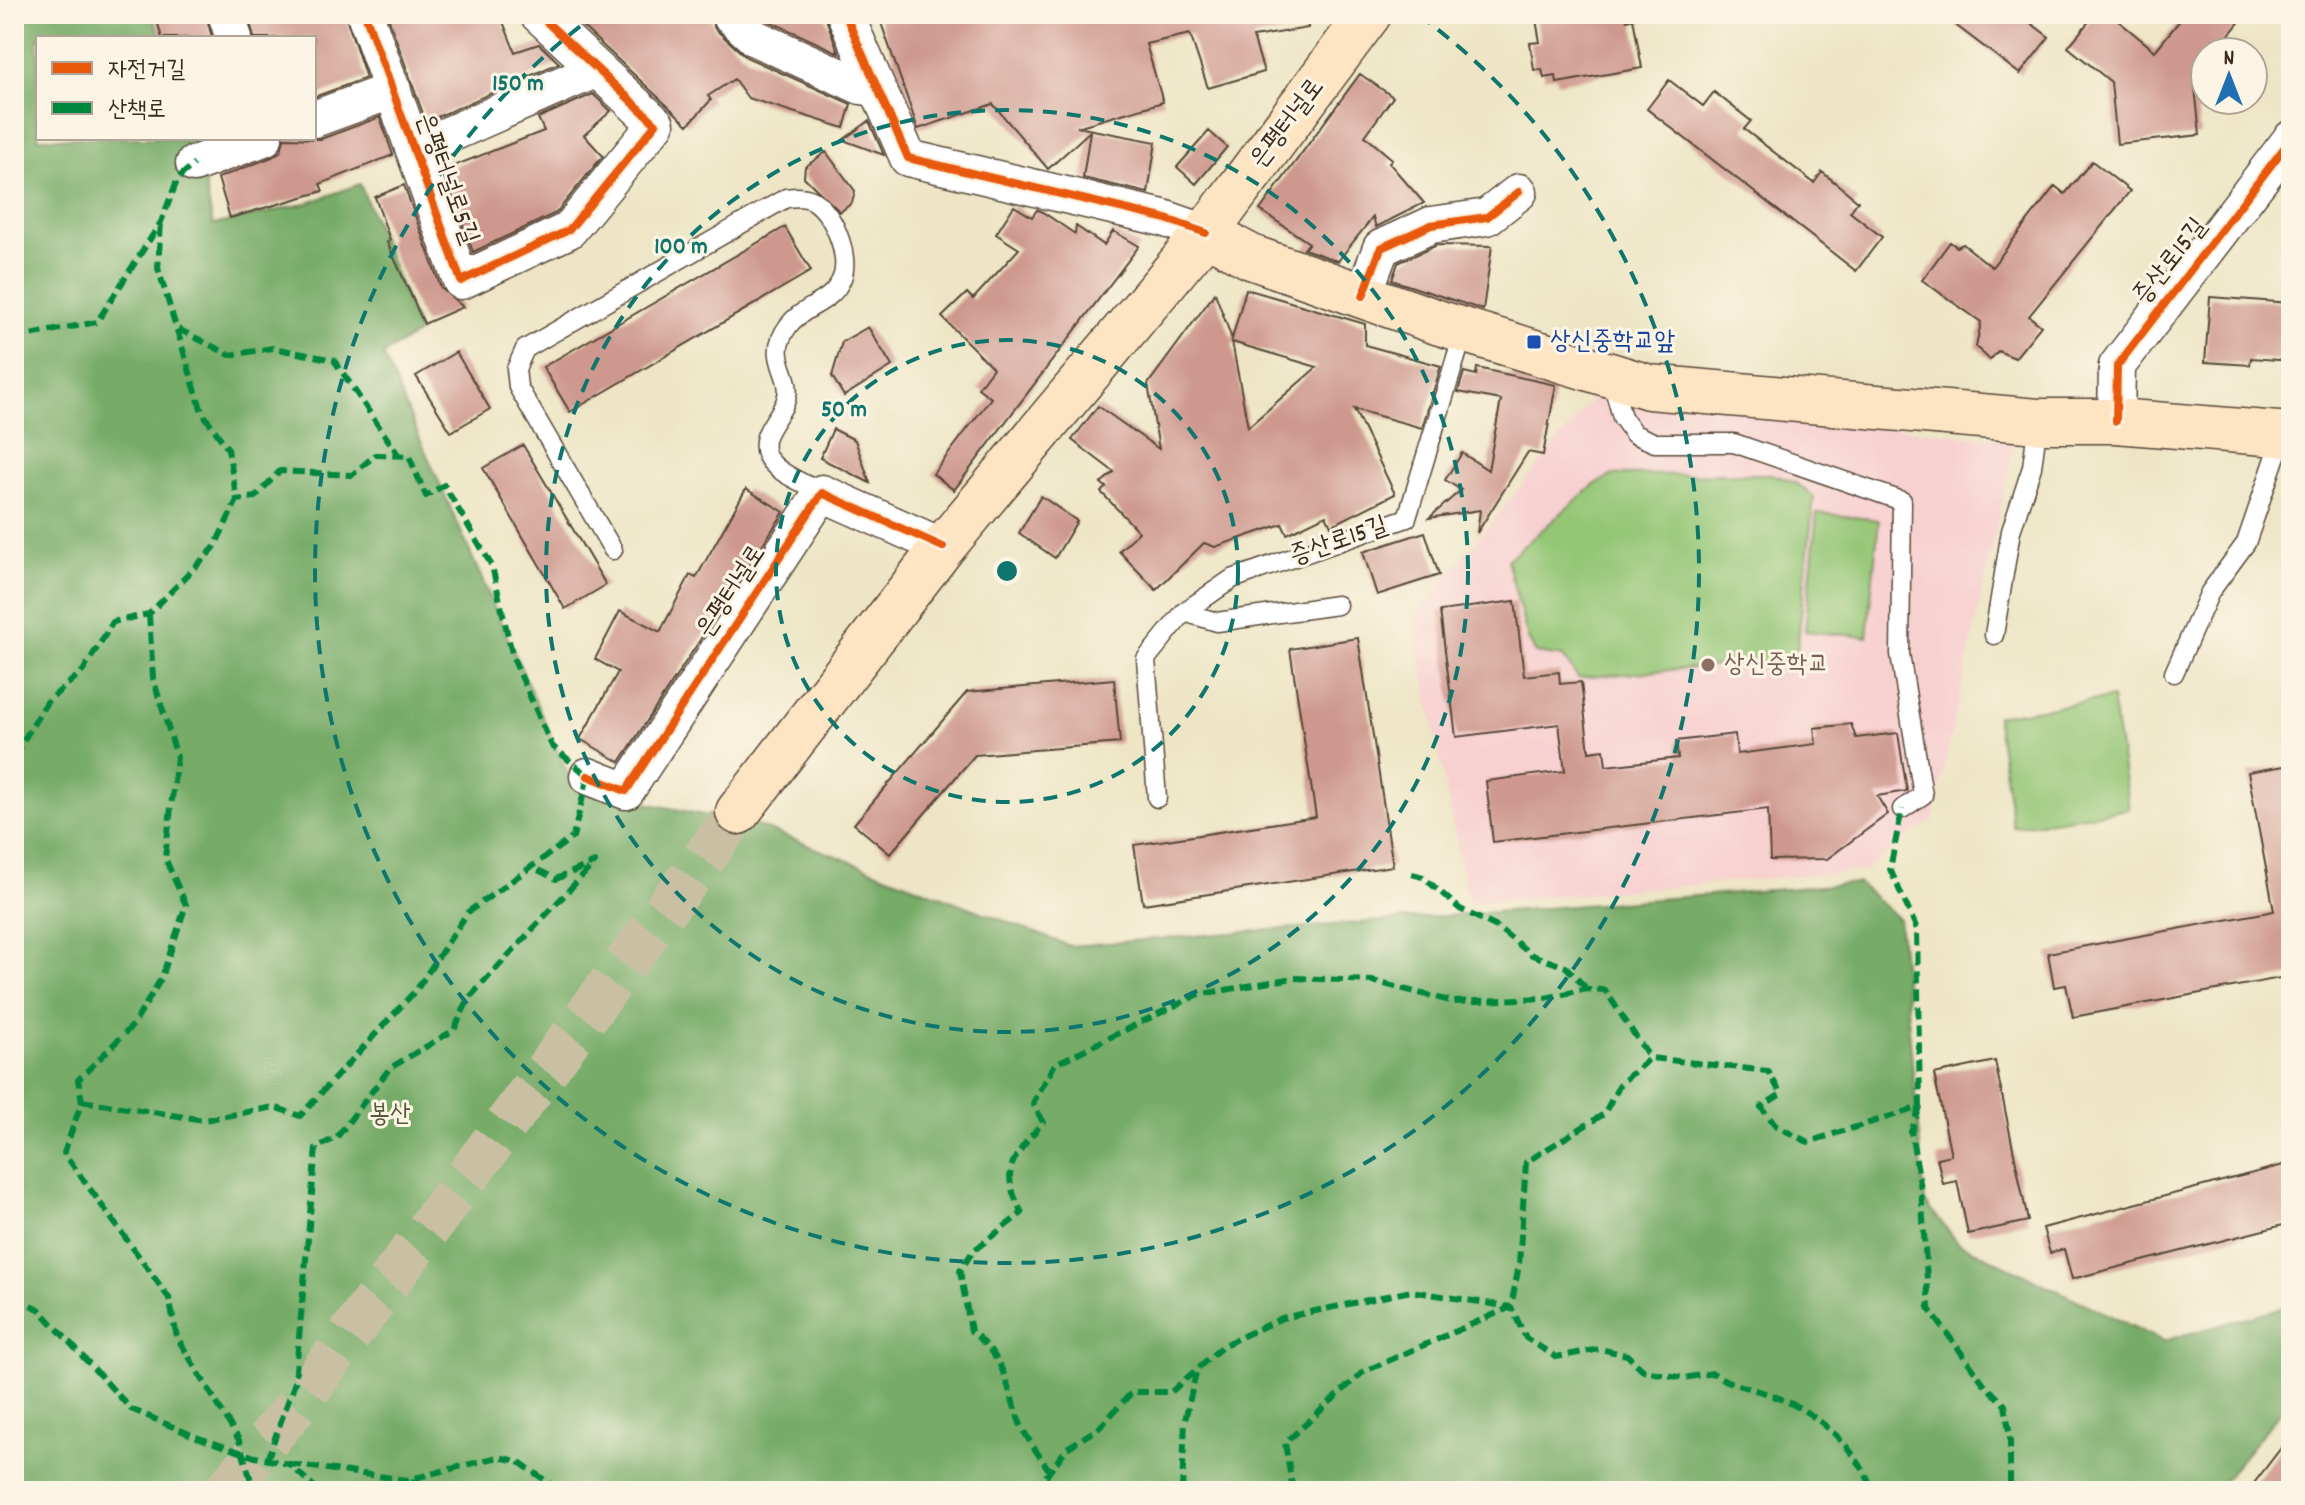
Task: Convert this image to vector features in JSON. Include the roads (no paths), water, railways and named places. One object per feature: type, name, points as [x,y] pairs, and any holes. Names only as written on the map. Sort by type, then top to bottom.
[{"type":"main road","name":"은평터널로","points":[[738,812],[943,547],[1206,233],[1369,14]]},
{"type":"main road","points":[[1206,233],[1251,257],[1363,296],[1464,331],[1649,387],[2038,421],[2116,421],[2287,435]]},
{"type":"street","points":[[226,14],[233,36]]},
{"type":"street","name":"은평터널로5길","points":[[365,14],[461,281],[569,230],[656,124],[538,14]]},
{"type":"street","points":[[729,14],[755,38],[861,86],[875,88]]},
{"type":"street","points":[[845,14],[908,158],[1163,218],[1206,233]]},
{"type":"street","name":"은평터널로5길","points":[[414,150],[597,69]]},
{"type":"street","name":"은평터널로5길","points":[[316,118],[393,90]]},
{"type":"street","name":"증산로15길","points":[[2116,421],[2117,366],[2291,139]]},
{"type":"street","points":[[194,164],[259,140]]},
{"type":"street","points":[[1363,296],[1381,248],[1431,225],[1487,217],[1519,192]]},
{"type":"street","points":[[822,493],[943,547]]},
{"type":"street","name":"은평터널로","points":[[588,776],[626,791],[822,493]]},
{"type":"lane","points":[[613,550],[518,387],[519,357],[538,341],[773,202],[799,196],[817,203],[844,243],[844,276],[827,299],[790,322],[782,337],[778,354],[787,384],[786,401],[766,435],[765,448],[772,464],[822,493]]},
{"type":"lane","name":"증산로15길","points":[[1184,612],[1232,579],[1407,518],[1464,331]]},
{"type":"lane","points":[[1611,376],[1622,417],[1634,434],[1655,443],[1734,443],[1902,501],[1900,654],[1923,795],[1902,809]]},
{"type":"lane","points":[[1994,635],[2011,531],[2032,467],[2038,421]]},
{"type":"lane","points":[[2174,673],[2210,592],[2246,543],[2287,435]]},
{"type":"lane","points":[[1157,798],[1146,659],[1184,612],[1217,622],[1337,605]]},
{"type":"tunnel","points":[[226,1491],[307,1392],[738,812]]},
{"type":"place","name":"상신중학교앞","points":[[1534,342]]},
{"type":"place","name":"상신중학교","points":[[1708,665]]},
{"type":"park label","name":"봉산","points":[[390,1115]]}]
